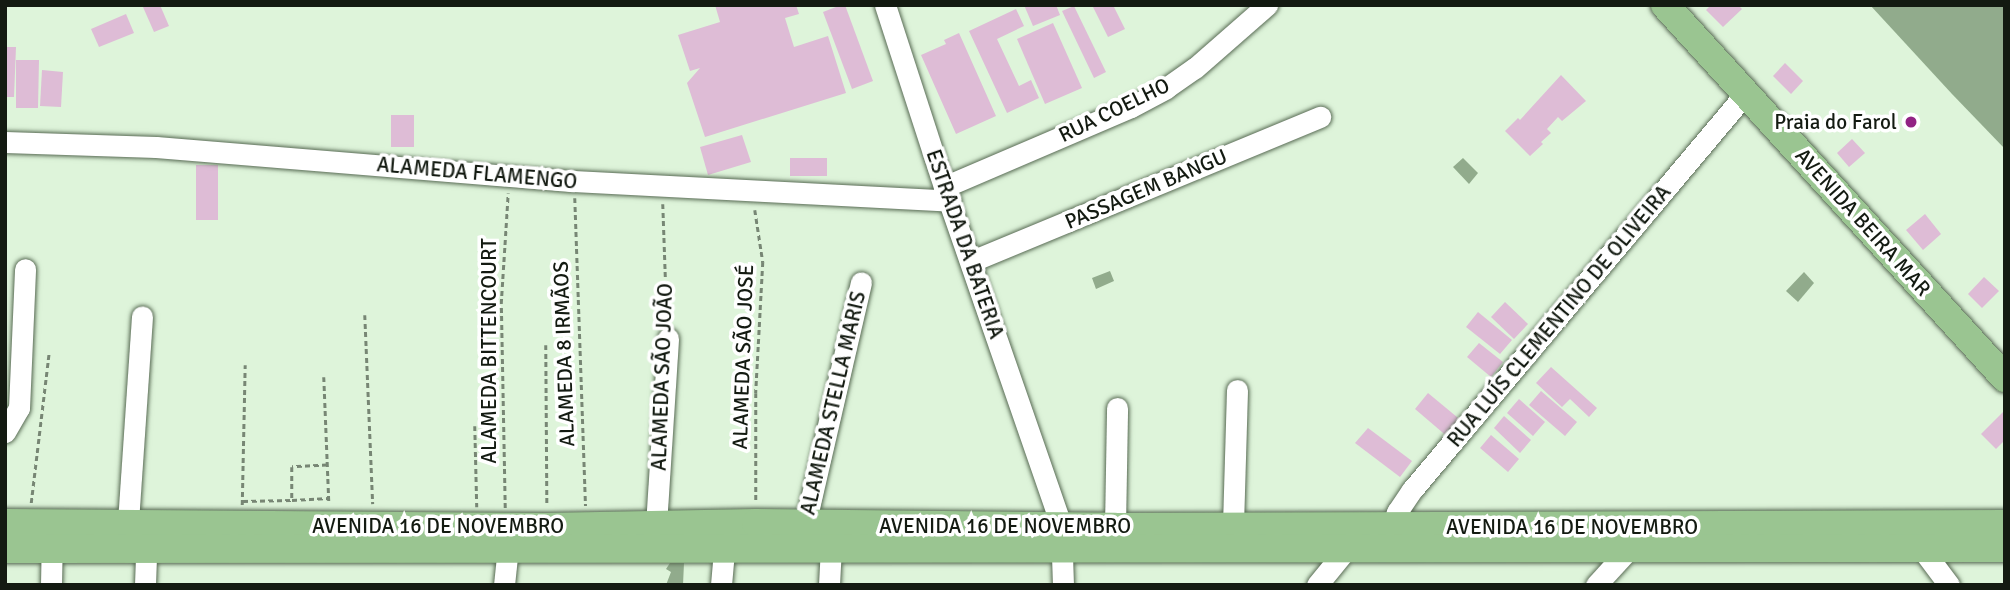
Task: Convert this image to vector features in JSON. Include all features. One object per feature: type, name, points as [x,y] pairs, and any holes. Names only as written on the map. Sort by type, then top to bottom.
[{"type":"main road","name":"AVENIDA BEIRA MAR","points":[[1665,5],[2005,378]]},
{"type":"main road","name":"AVENIDA 16 DE NOVEMBRO","points":[[28,523],[128,522],[242,513],[329,512],[374,526],[724,548],[831,547],[1047,536],[1115,527],[1233,525],[1388,537],[1629,549],[2005,548]]},
{"type":"main road","name":"AVENIDA 16 DE NOVEMBRO","points":[[5,549],[146,550],[497,534],[547,527],[756,523],[1348,547],[1388,537],[2005,524]]},
{"type":"street","name":"ESTRADA DA BATERIA","points":[[886,5],[947,194],[1047,483],[1047,536],[1063,585]]},
{"type":"street","name":"RUA COELHO","points":[[947,194],[1166,88],[1195,68],[1267,5]]},
{"type":"street","name":"RUA LUÍS CLEMENTINO DE OLIVEIRA","points":[[1388,537],[1412,490],[1746,93]]},
{"type":"street","name":"PASSAGEM BANGU","points":[[972,261],[1320,117]]},
{"type":"street","name":"ALAMEDA FLAMENGO","points":[[5,142],[156,147],[575,181],[752,192],[947,194]]},
{"type":"street","points":[[5,432],[19,408],[25,269]]},
{"type":"street","name":"ALAMEDA STELLA MARIS","points":[[805,525],[861,282]]},
{"type":"street","points":[[128,522],[142,316]]},
{"type":"street","name":"ALAMEDA SÃO JOÃO","points":[[656,525],[668,338]]},
{"type":"street","points":[[1233,525],[1237,390]]},
{"type":"street","points":[[1115,527],[1117,408]]},
{"type":"street","points":[[28,523],[51,550],[51,585]]},
{"type":"street","points":[[497,534],[504,585]]},
{"type":"street","points":[[829,585],[831,547]]},
{"type":"street","points":[[1317,585],[1348,547]]},
{"type":"street","points":[[721,585],[724,548]]},
{"type":"street","points":[[1596,585],[1629,549]]},
{"type":"street","points":[[1922,549],[1949,585]]},
{"type":"street","points":[[145,585],[146,550]]},
{"type":"path","name":"ALAMEDA BITTENCOURT","points":[[497,534],[501,304],[509,175]]},
{"type":"path","name":"ALAMEDA 8 IRMÃOS","points":[[575,181],[577,321],[587,526]]},
{"type":"path","name":"ALAMEDA SÃO JOÃO","points":[[662,187],[668,338]]},
{"type":"path","name":"ALAMEDA SÃO JOSÉ","points":[[752,192],[763,262],[756,393],[756,523]]},
{"type":"path","points":[[365,314],[374,526]]},
{"type":"path","points":[[546,345],[547,527]]},
{"type":"path","points":[[28,523],[49,354]]},
{"type":"path","points":[[245,365],[242,513],[292,500],[329,512],[324,377]]},
{"type":"path","points":[[475,426],[497,534]]},
{"type":"path","points":[[292,500],[292,467],[327,465]]},
{"type":"shaded area","points":[[1870,5],[2005,5],[2005,149],[1952,94]]},
{"type":"shaded area","points":[[1463,158],[1478,173],[1469,184],[1453,167]]},
{"type":"shaded area","points":[[1110,271],[1114,281],[1096,289],[1092,278]]},
{"type":"shaded area","points":[[1804,272],[1814,283],[1798,302],[1786,291]]},
{"type":"shaded area","points":[[670,563],[684,563],[683,585],[666,585],[671,572],[666,569]]},
{"type":"building","points":[[160,5],[169,26],[154,32],[143,7]]},
{"type":"building","points":[[715,5],[796,5],[799,14],[785,18],[794,47],[828,36],[846,93],[705,137],[687,83],[700,68],[690,71],[678,35],[720,22]]},
{"type":"building","points":[[845,5],[873,81],[852,89],[823,12]]},
{"type":"building","points":[[1024,5],[1056,5],[1060,15],[1033,26]]},
{"type":"building","points":[[1092,5],[1113,5],[1125,29],[1108,37]]},
{"type":"building","points":[[1711,5],[1738,5],[1742,9],[1723,27],[1706,10]]},
{"type":"building","points":[[1074,6],[1106,72],[1094,78],[1062,11]]},
{"type":"building","points":[[1016,9],[1024,26],[997,39],[1019,86],[1031,80],[1039,98],[1007,113],[969,31]]},
{"type":"building","points":[[126,14],[134,33],[99,47],[91,29]]},
{"type":"building","points":[[1053,23],[1082,88],[1045,104],[1017,39]]},
{"type":"building","points":[[959,33],[996,116],[956,134],[921,55],[946,44],[944,40]]},
{"type":"building","points":[[5,47],[16,47],[14,97],[5,97]]},
{"type":"building","points":[[16,60],[39,60],[38,108],[16,108]]},
{"type":"building","points":[[1785,63],[1803,81],[1791,94],[1773,76]]},
{"type":"building","points":[[42,70],[63,72],[61,107],[40,106]]},
{"type":"building","points":[[1561,75],[1586,101],[1562,121],[1558,117],[1547,129],[1551,133],[1530,156],[1505,131],[1518,118],[1520,120]]},
{"type":"building","points":[[391,115],[414,115],[414,147],[391,147]]},
{"type":"building","points":[[742,135],[751,162],[708,175],[700,147]]},
{"type":"building","points":[[1852,139],[1865,153],[1849,167],[1837,153]]},
{"type":"building","points":[[790,158],[827,158],[827,176],[790,176]]},
{"type":"building","points":[[196,165],[218,165],[218,220],[196,220]]},
{"type":"building","points":[[1925,214],[1941,234],[1923,250],[1906,230]]},
{"type":"building","points":[[1984,277],[1999,291],[1982,308],[1968,294]]},
{"type":"building","points":[[1505,302],[1528,324],[1514,339],[1491,317]]},
{"type":"building","points":[[1478,312],[1512,340],[1500,354],[1466,327]]},
{"type":"building","points":[[1479,343],[1503,362],[1491,377],[1467,357]]},
{"type":"building","points":[[1551,367],[1597,408],[1589,417],[1570,399],[1562,407],[1536,383]]},
{"type":"building","points":[[1541,391],[1577,422],[1565,436],[1529,405]]},
{"type":"building","points":[[1428,393],[1463,422],[1449,438],[1415,409]]},
{"type":"building","points":[[1519,399],[1545,422],[1533,436],[1507,413]]},
{"type":"building","points":[[2005,410],[2005,440],[1996,449],[1981,434]]},
{"type":"building","points":[[1504,416],[1531,440],[1520,453],[1494,428]]},
{"type":"building","points":[[1368,428],[1412,461],[1400,477],[1355,443]]},
{"type":"building","points":[[1491,435],[1519,459],[1508,472],[1480,448]]},
{"type":"place","name":"Praia do Farol","points":[[1911,122]]}]
